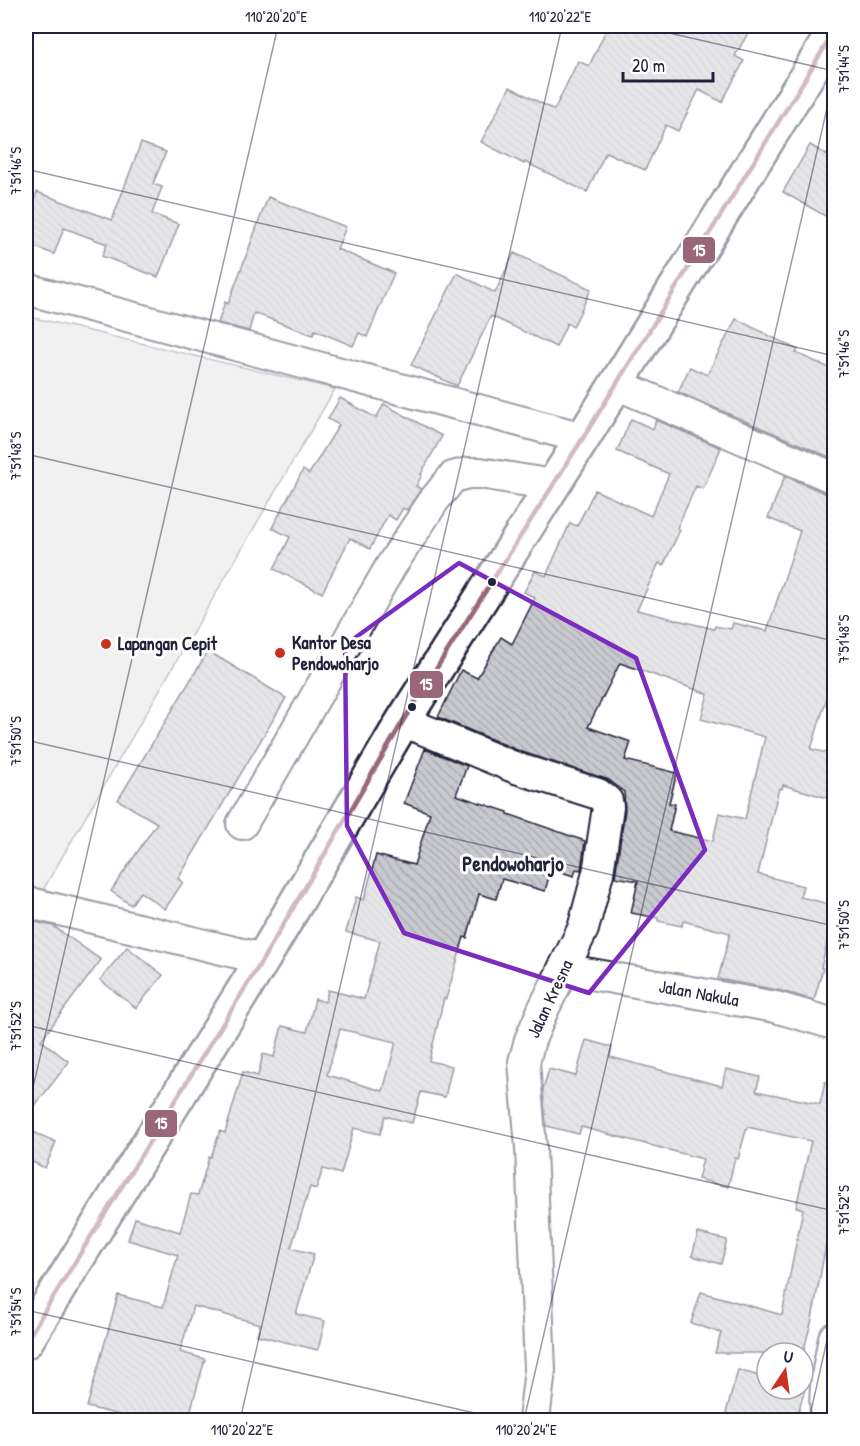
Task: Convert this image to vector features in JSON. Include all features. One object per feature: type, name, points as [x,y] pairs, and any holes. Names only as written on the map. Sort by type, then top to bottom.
[{"type":"main road","points":[[26,1341],[263,959],[403,721],[583,438],[834,32]]},
{"type":"street","points":[[26,289],[583,438]]},
{"type":"street","points":[[616,384],[834,478]]},
{"type":"street","points":[[242,824],[391,566],[435,499],[453,477],[480,473],[553,485]]},
{"type":"street","name":"Jalan Kresna","points":[[403,721],[516,768],[591,791],[603,796],[607,801],[606,830],[598,873],[583,929],[530,1040],[524,1062],[531,1148],[540,1370],[534,1420]]},
{"type":"street","points":[[26,902],[263,959]]},
{"type":"street","name":"Jalan Nakula","points":[[563,969],[776,1007],[834,1024]]},
{"type":"street","points":[[827,1420],[824,1406],[828,1366],[834,1338]]},
{"type":"highlighted area","points":[[459,563],[636,658],[705,850],[589,993],[404,933],[347,826],[345,645]]},
{"type":"shaded area","name":"Lapangan Cepit","points":[[26,316],[335,389],[36,902],[26,899]]},
{"type":"building","points":[[608,26],[752,26],[735,56],[744,61],[722,102],[699,90],[678,131],[666,125],[645,170],[606,152],[587,192],[481,142],[510,87],[554,110],[578,61],[589,66]]},
{"type":"building","points":[[141,143],[166,152],[153,184],[162,187],[152,214],[179,224],[158,277],[102,256],[107,244],[64,228],[54,254],[26,244],[26,197],[34,201],[37,192],[112,220]]},
{"type":"building","points":[[810,145],[834,159],[834,221],[783,192]]},
{"type":"building","points":[[268,197],[346,227],[337,249],[394,273],[367,337],[359,333],[353,346],[315,330],[313,335],[254,313],[249,331],[218,323],[225,302],[228,304]]},
{"type":"building","points":[[514,253],[591,289],[573,327],[567,323],[556,347],[491,316],[457,386],[411,365],[457,273],[495,293]]},
{"type":"building","points":[[736,319],[798,350],[796,353],[834,370],[834,459],[678,392],[690,367],[707,375]]},
{"type":"building","points":[[340,398],[376,418],[384,404],[442,436],[416,486],[421,489],[407,510],[403,508],[396,520],[388,515],[370,549],[350,538],[322,593],[274,569],[290,537],[272,528],[303,470],[309,474],[339,425],[328,419]]},
{"type":"building","points":[[631,419],[653,429],[656,420],[721,448],[703,489],[696,486],[677,528],[680,530],[663,566],[659,563],[637,610],[714,629],[715,626],[731,629],[733,623],[767,631],[800,531],[768,518],[785,476],[834,495],[834,675],[811,749],[834,755],[834,800],[783,785],[782,789],[779,788],[758,874],[803,886],[800,897],[834,905],[821,968],[823,968],[814,1000],[778,990],[718,979],[730,933],[683,921],[682,926],[658,921],[658,918],[631,913],[638,881],[615,877],[625,810],[624,792],[609,780],[522,752],[438,717],[461,670],[477,678],[501,637],[512,644],[535,598],[524,592],[535,571],[546,576],[570,523],[577,526],[595,490],[651,516],[669,474],[617,451]],"holes":[[[620,663],[708,694],[701,719],[765,737],[745,819],[719,813],[713,841],[669,831],[675,804],[669,803],[677,773],[625,760],[631,742],[588,727]]]},
{"type":"building","points":[[208,651],[286,698],[178,879],[183,882],[165,909],[140,892],[131,905],[111,891],[157,823],[118,800]]},
{"type":"building","points":[[425,749],[467,766],[456,795],[585,841],[581,870],[576,869],[574,876],[551,869],[545,891],[502,879],[496,899],[479,894],[467,938],[464,937],[446,999],[444,998],[429,1061],[452,1066],[445,1097],[421,1092],[412,1123],[385,1116],[380,1134],[354,1128],[341,1174],[323,1169],[316,1189],[310,1187],[291,1248],[314,1254],[296,1314],[325,1321],[318,1350],[257,1335],[260,1324],[193,1306],[180,1352],[205,1359],[188,1420],[140,1420],[87,1407],[118,1295],[163,1307],[178,1255],[128,1240],[135,1218],[180,1232],[191,1194],[198,1195],[209,1157],[211,1157],[220,1131],[225,1133],[243,1072],[258,1076],[263,1054],[274,1057],[282,1026],[307,1032],[315,999],[325,1002],[328,990],[364,999],[380,941],[346,932],[356,897],[364,900],[376,855],[414,865],[430,813],[404,803]],"holes":[[[340,1029],[396,1042],[383,1091],[327,1075]]]},
{"type":"building","points":[[26,920],[53,926],[101,960],[41,1040],[69,1062],[26,1117]]},
{"type":"building","points":[[127,947],[163,975],[136,1008],[100,980]]},
{"type":"building","points":[[586,1040],[612,1047],[610,1057],[722,1086],[726,1069],[760,1077],[756,1091],[820,1104],[825,1082],[834,1083],[834,1248],[826,1245],[806,1341],[755,1341],[755,1353],[715,1353],[721,1333],[691,1323],[701,1292],[782,1315],[803,1209],[796,1207],[811,1141],[747,1127],[738,1159],[735,1158],[728,1187],[698,1179],[703,1159],[581,1127],[579,1134],[546,1126],[543,1089],[549,1069],[576,1076]]},
{"type":"building","points":[[26,1129],[56,1142],[45,1168],[26,1159]]},
{"type":"building","points":[[698,1233],[727,1240],[721,1264],[692,1256]]},
{"type":"building","points":[[738,1370],[755,1375],[755,1401],[802,1401],[796,1420],[724,1420]]},
{"type":"transit line","name":"15","points":[[26,1341],[263,959],[403,721],[583,438],[834,32]]},
{"type":"place","name":"Lapangan Cepit","points":[[106,644]]},
{"type":"place","name":"Kantor Desa Pendowoharjo","points":[[280,653]]},
{"type":"district","name":"Pendowoharjo","points":[[513,864]]}]
